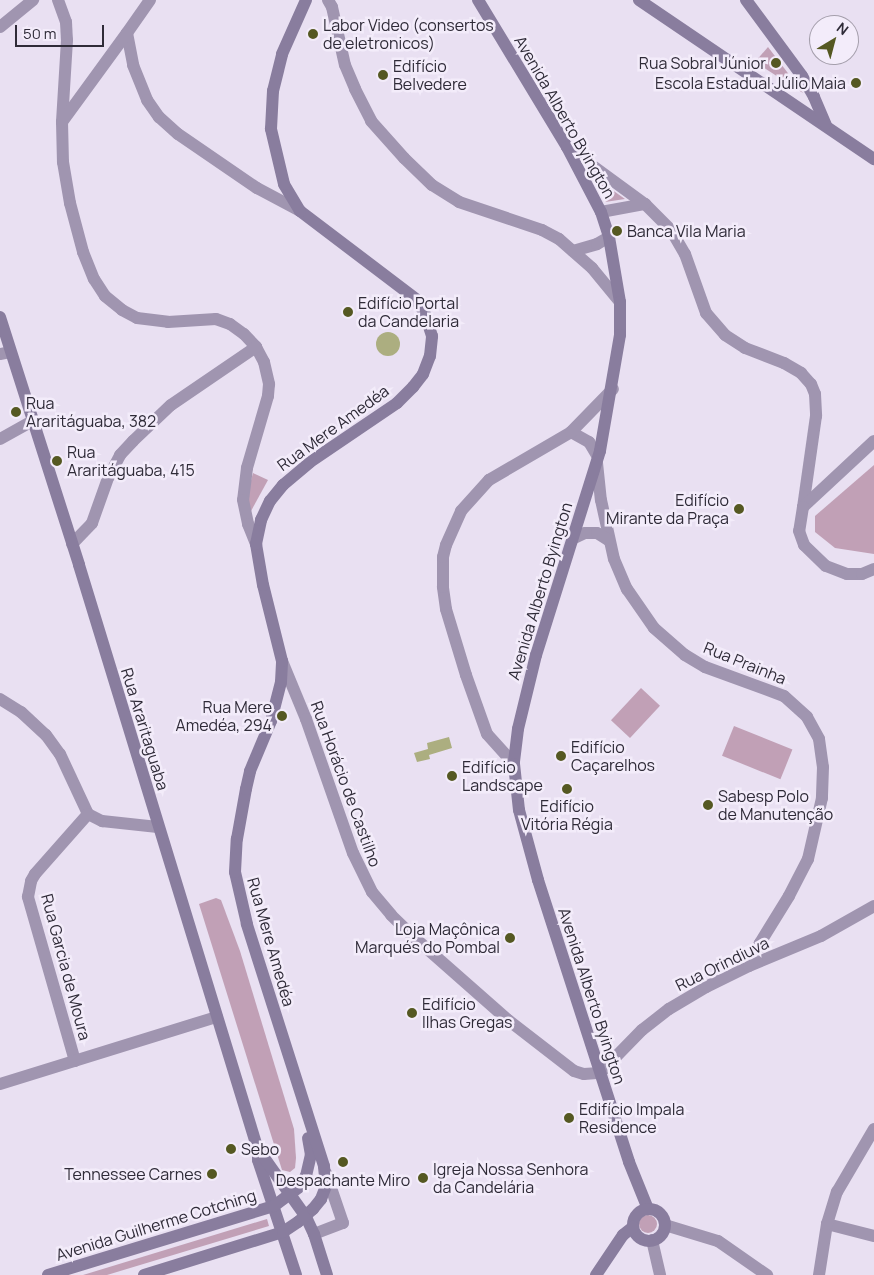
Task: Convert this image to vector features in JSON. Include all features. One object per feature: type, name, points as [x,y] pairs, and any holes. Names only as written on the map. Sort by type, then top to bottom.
[{"type":"street","points":[[0,27],[33,0]]},
{"type":"street","points":[[58,0],[66,22],[67,40],[62,122],[63,162],[70,203],[83,252],[94,279],[105,296],[122,310],[137,318],[152,321],[216,319],[230,324],[244,334],[256,347],[267,371],[268,396],[247,468],[242,500],[248,524],[256,544]]},
{"type":"street","points":[[62,122],[150,0]]},
{"type":"street","name":"Rua Mere Amedéa","points":[[283,1232],[306,1217],[318,1203],[326,1186],[324,1166],[246,924],[235,872],[237,838],[244,796],[250,770],[278,699],[282,661],[263,585],[256,544],[264,514],[270,501],[283,484],[310,462],[397,403],[423,374],[430,356],[432,336],[430,325],[416,300],[300,211],[284,184],[273,145],[270,117],[273,91],[282,54],[306,0]]},
{"type":"street","points":[[328,0],[339,32],[345,65],[355,89],[371,121],[404,158],[432,185],[459,202],[542,230],[574,251],[592,268],[620,302]]},
{"type":"street","name":"Avenida Alberto Byington","points":[[478,0],[567,147],[601,212],[609,237],[620,302],[620,335],[613,389],[597,460],[536,655],[518,729],[514,764],[519,810],[526,839],[629,1162],[648,1209]]},
{"type":"street","points":[[639,0],[874,159]]},
{"type":"street","points":[[746,0],[802,76],[814,97],[826,126]]},
{"type":"street","points":[[127,33],[140,83],[147,100],[160,117],[178,134],[226,168],[300,211]]},
{"type":"street","points":[[567,147],[645,204],[671,230],[685,254],[706,313],[714,325],[745,348],[793,368],[811,384],[815,394],[816,416],[799,536],[814,557],[837,571],[847,574],[868,571],[874,581]]},
{"type":"street","points":[[601,212],[645,204]]},
{"type":"street","points":[[574,251],[597,244],[609,237]]},
{"type":"street","name":"Rua Araritaguaba","points":[[0,317],[5,353],[32,422],[72,544],[258,1150],[258,1160],[296,1275]]},
{"type":"street","points":[[72,544],[92,523],[108,478],[120,456],[139,434],[171,404],[256,347]]},
{"type":"street","points":[[514,764],[493,741],[484,726],[446,609],[442,588],[443,557],[454,524],[461,511],[478,491],[504,470],[572,432],[613,389]]},
{"type":"street","points":[[0,439],[32,422]]},
{"type":"street","points":[[572,432],[590,442],[597,460]]},
{"type":"street","points":[[803,508],[826,484],[874,441]]},
{"type":"street","name":"Rua Prainha","points":[[597,460],[608,540],[627,589],[654,628],[685,654],[705,667],[784,696],[807,717],[819,740],[824,767],[822,798],[808,859],[749,966]]},
{"type":"street","points":[[807,470],[815,480],[826,484]]},
{"type":"street","points":[[572,539],[585,533],[597,533],[608,540]]},
{"type":"street","name":"Rua Horácio de Castilho","points":[[282,661],[306,719],[353,853],[372,892],[416,939],[529,1038],[574,1071],[584,1074],[600,1073]]},
{"type":"street","points":[[0,699],[36,724],[54,745],[88,814],[102,821],[158,827]]},
{"type":"street","name":"Rua Garcia de Moura","points":[[75,1061],[28,897],[31,880],[35,874],[88,814]]},
{"type":"street","name":"Rua Orindiuva","points":[[600,1073],[642,1030],[669,1009],[706,987],[749,966],[822,936],[874,906]]},
{"type":"street","points":[[0,1084],[217,1017]]},
{"type":"street","name":"Rua Mere Amedéa","points":[[274,1206],[290,1196],[301,1185],[310,1155],[306,1128],[308,1119]]},
{"type":"street","points":[[819,1275],[827,1224],[837,1192],[874,1128]]},
{"type":"street","name":"Rua Araritaguaba","points":[[258,1150],[306,1217],[314,1234],[327,1275]]},
{"type":"street","points":[[314,1234],[343,1223],[324,1166]]},
{"type":"street","name":"Avenida Guilherme Cotching","points":[[48,1275],[274,1206]]},
{"type":"street","points":[[665,1225],[661,1235],[652,1240],[637,1236],[633,1227],[635,1217],[648,1209],[658,1212],[665,1225],[718,1241],[767,1275]]},
{"type":"street","points":[[827,1224],[874,1236]]},
{"type":"street","points":[[596,1275],[623,1235],[633,1227]]},
{"type":"street","points":[[144,1275],[283,1232]]},
{"type":"street","points":[[652,1240],[660,1275]]},
{"type":"shaded area","points":[[768,47],[781,64],[803,93],[755,62]]},
{"type":"shaded area","points":[[594,177],[625,199],[605,202]]},
{"type":"shaded area","points":[[388,332],[396,336],[400,344],[396,352],[388,356],[380,352],[376,344],[380,336]]},
{"type":"shaded area","points":[[874,465],[874,554],[835,548],[815,532],[815,516]]},
{"type":"shaded area","points":[[253,473],[268,480],[251,511],[246,499]]},
{"type":"shaded area","points":[[641,688],[660,706],[630,738],[611,720]]},
{"type":"shaded area","points":[[734,726],[792,750],[780,779],[722,756]]},
{"type":"shaded area","points":[[449,737],[452,748],[429,755],[430,759],[417,762],[414,753],[428,749],[427,743]]},
{"type":"shaded area","points":[[216,898],[221,900],[240,951],[294,1129],[296,1158],[295,1168],[290,1172],[282,1170],[199,904]]},
{"type":"shaded area","points":[[648,1215],[656,1220],[657,1224],[652,1232],[648,1233],[640,1228],[639,1224],[644,1216]]},
{"type":"shaded area","points":[[267,1219],[269,1226],[107,1275],[83,1275]]},
{"type":"place","name":"Labor Video (consertos de eletronicos)","points":[[313,34]]},
{"type":"place","name":"Rua Sobral Júnior","points":[[776,63]]},
{"type":"place","name":"Edifício Belvedere","points":[[383,75]]},
{"type":"place","name":"Escola Estadual Júlio Maia","points":[[856,83]]},
{"type":"place","name":"Banca Vila Maria","points":[[617,231]]},
{"type":"place","name":"Edifício Portal da Candelaria","points":[[348,312]]},
{"type":"place","name":"Rua Araritáguaba, 382","points":[[16,412]]},
{"type":"place","name":"Rua Araritáguaba, 415","points":[[57,461]]},
{"type":"place","name":"Edifício Mirante da Praça","points":[[739,509]]},
{"type":"place","name":"Rua Mere Amedéa, 294","points":[[282,716]]},
{"type":"place","name":"Edifício Caçarelhos","points":[[561,756]]},
{"type":"place","name":"Edifício Landscape","points":[[452,776]]},
{"type":"place","name":"Edifício Vitória Régia","points":[[567,789]]},
{"type":"place","name":"Sabesp Polo de Manutenção","points":[[708,805]]},
{"type":"place","name":"Loja Maçônica Marqués do Pombal","points":[[510,938]]},
{"type":"place","name":"Edifício Ilhas Gregas","points":[[412,1013]]},
{"type":"place","name":"Edifício Impala Residence","points":[[569,1118]]},
{"type":"place","name":"Sebo","points":[[231,1149]]},
{"type":"place","name":"Despachante Miro","points":[[343,1162]]},
{"type":"place","name":"Tennessee Carnes","points":[[212,1174]]},
{"type":"place","name":"Igreja Nossa Senhora da Candelária","points":[[423,1178]]}]
